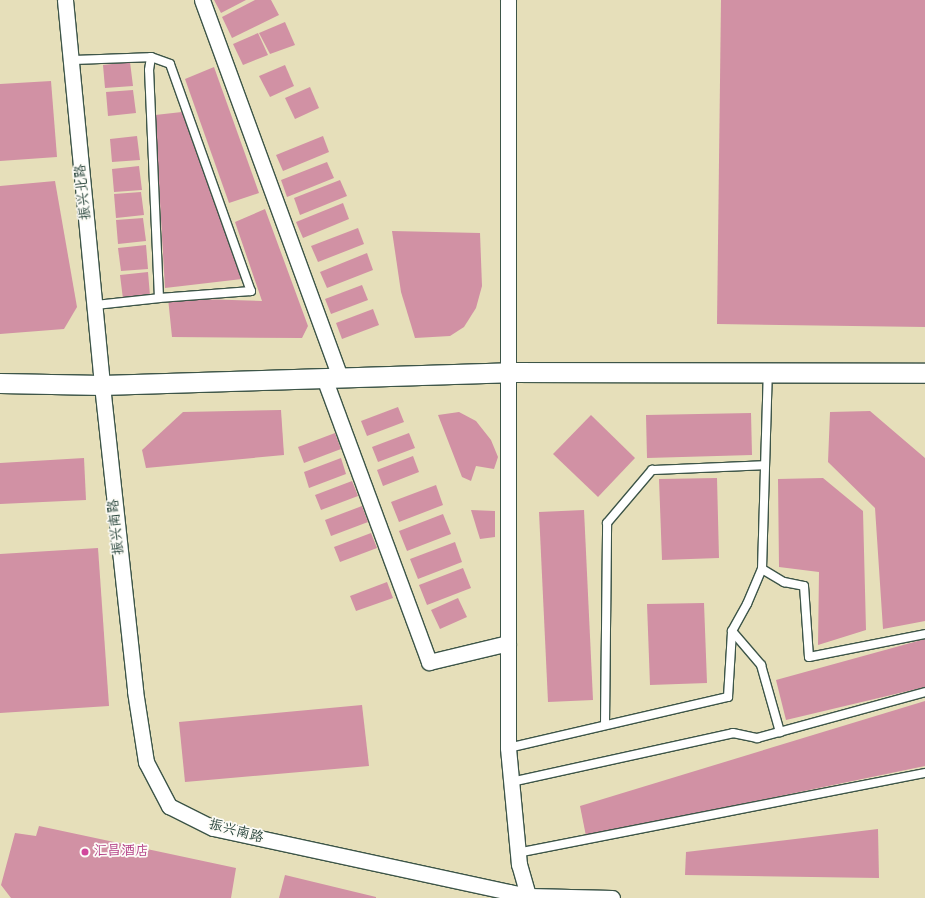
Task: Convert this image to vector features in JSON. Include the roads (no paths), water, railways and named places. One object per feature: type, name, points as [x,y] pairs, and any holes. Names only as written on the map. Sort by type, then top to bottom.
[{"type":"street","name":"振兴北路","points":[[65,0],[102,385]]},
{"type":"street","points":[[202,0],[429,662],[508,644]]},
{"type":"street","points":[[508,0],[508,748],[517,853],[529,897]]},
{"type":"street","points":[[0,383],[102,385],[508,372],[925,373]]},
{"type":"street","name":"振兴南路","points":[[102,385],[135,691],[146,762],[169,806],[213,828],[509,895],[529,897],[612,898]]},
{"type":"lane","points":[[151,57],[148,70],[159,298]]},
{"type":"lane","points":[[71,60],[151,57],[170,64],[251,291],[94,304]]},
{"type":"lane","points":[[508,748],[728,697],[732,631],[747,604],[762,569],[768,372]]},
{"type":"lane","points":[[605,725],[607,523],[652,470],[765,465]]},
{"type":"lane","points":[[762,569],[784,582],[804,586],[809,657],[925,634]]},
{"type":"lane","points":[[732,631],[762,665],[780,732]]},
{"type":"lane","points":[[511,782],[733,734],[757,738],[925,692]]},
{"type":"lane","points":[[517,853],[925,773]]},
{"type":"place","name":"汇昌酒店","points":[[85,852]]}]
